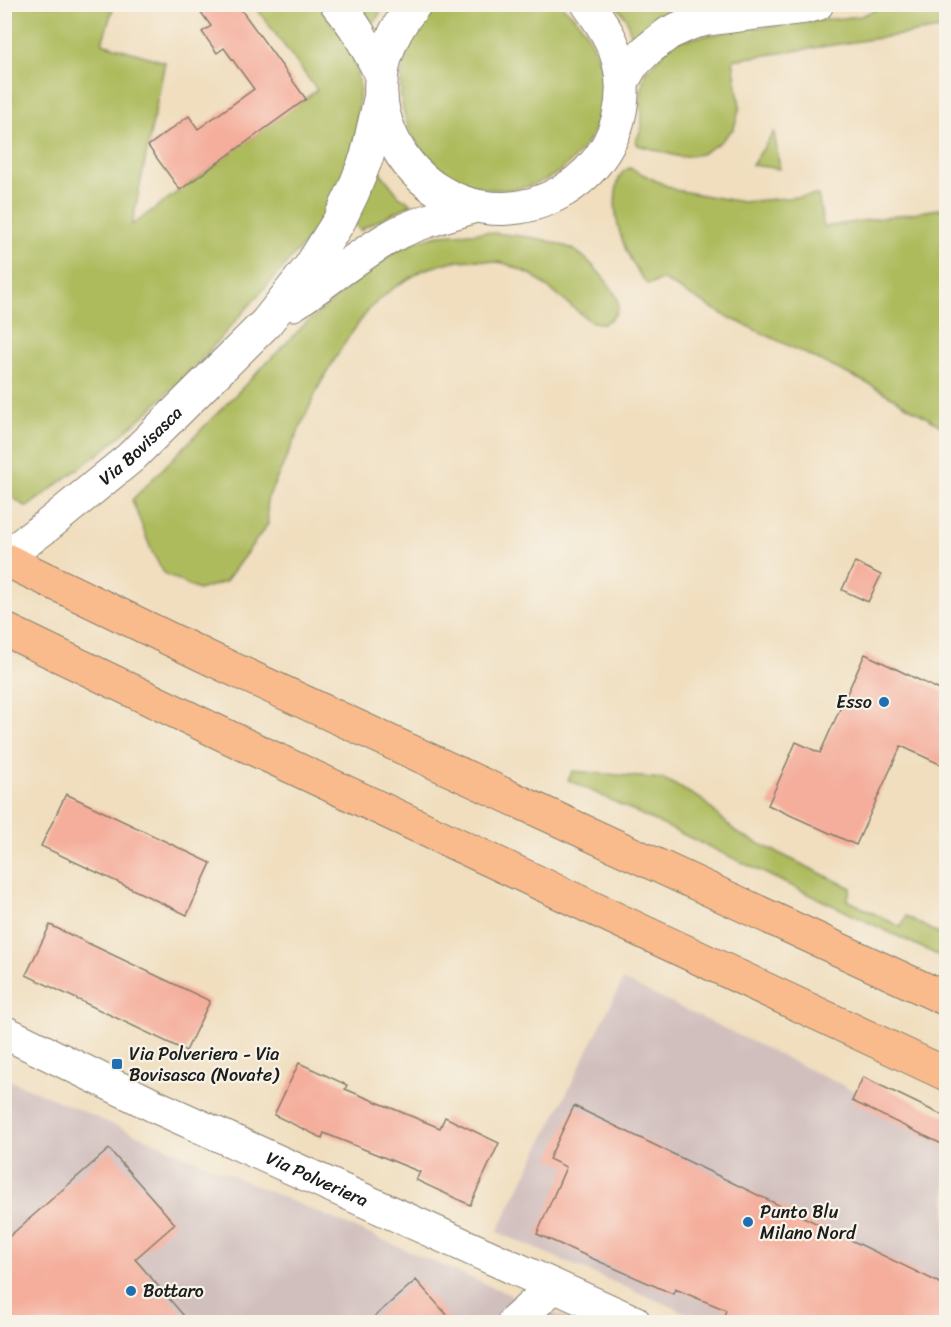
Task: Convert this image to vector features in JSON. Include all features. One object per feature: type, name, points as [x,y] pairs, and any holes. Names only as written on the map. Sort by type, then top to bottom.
[{"type":"highway","points":[[4,558],[209,658],[946,999]]},
{"type":"highway","points":[[4,629],[241,743],[946,1074]]},
{"type":"street","points":[[336,4],[362,36],[381,85],[384,115],[390,135],[412,169],[431,186],[452,198],[475,206],[499,209],[523,207],[547,200],[568,189],[597,162],[608,145],[621,104],[622,82],[617,53],[604,26],[588,4]]},
{"type":"street","name":"Via Bovisasca","points":[[4,558],[130,458],[266,323],[310,267],[339,221],[353,192],[367,156],[388,45],[415,4]]},
{"type":"street","points":[[742,4],[811,6]]},
{"type":"street","points":[[622,82],[632,65],[647,50],[669,33],[690,23],[811,6]]},
{"type":"street","name":"Via Bovisasca","points":[[266,323],[394,235],[427,221],[475,206]]},
{"type":"street","name":"Via Polveriera","points":[[4,1032],[157,1107],[634,1323]]},
{"type":"street","points":[[514,1323],[554,1287]]},
{"type":"shaded area","points":[[623,980],[946,1135],[946,1322],[707,1322],[497,1232]]},
{"type":"shaded area","points":[[5,1078],[574,1322],[5,1322]]},
{"type":"green space","points":[[559,4],[570,13],[587,34],[594,46],[602,72],[601,110],[595,128],[585,145],[554,175],[541,182],[520,188],[476,186],[446,173],[423,151],[407,124],[401,93],[404,61],[418,31],[444,5]]},
{"type":"green space","points":[[620,4],[670,7],[670,12],[636,37],[631,35],[626,18],[618,8]]},
{"type":"green space","points":[[5,5],[114,5],[102,43],[165,62],[132,225],[317,90],[254,5],[319,5],[322,7],[352,52],[360,86],[356,135],[348,169],[328,213],[304,244],[201,360],[149,411],[105,449],[27,507],[5,491]]},
{"type":"green space","points":[[359,5],[384,5],[373,22]]},
{"type":"green space","points":[[886,5],[946,5],[946,28],[733,60],[740,107],[734,128],[719,143],[701,154],[680,157],[638,145],[636,141],[642,127],[640,99],[645,72],[675,41],[744,29],[861,16]]},
{"type":"green space","points":[[774,132],[780,169],[752,165]]},
{"type":"green space","points":[[373,163],[399,196],[412,204],[361,231],[348,218]]},
{"type":"green space","points":[[630,168],[675,190],[742,202],[818,195],[824,227],[946,208],[946,429],[873,386],[724,315],[662,279],[647,284],[626,251],[616,212],[617,186],[622,173]]},
{"type":"green space","points":[[487,232],[544,240],[574,250],[594,267],[609,285],[618,301],[616,313],[603,324],[590,321],[532,275],[504,263],[480,260],[453,261],[423,270],[392,289],[370,308],[345,342],[320,384],[267,500],[268,524],[225,582],[198,590],[164,573],[152,552],[132,500],[305,324],[376,265],[416,241],[439,235]]},
{"type":"green space","points":[[573,771],[664,779],[701,799],[737,833],[851,888],[847,900],[901,927],[906,916],[946,938],[946,959],[568,780]]},
{"type":"building","points":[[195,4],[237,4],[306,99],[180,190],[148,146],[189,116],[198,129],[254,89],[224,48],[217,53],[202,32],[211,26]]},
{"type":"building","points":[[855,562],[881,575],[868,602],[842,590]]},
{"type":"building","points":[[865,654],[946,693],[946,767],[901,746],[856,845],[768,805],[796,742],[820,753]]},
{"type":"building","points":[[66,794],[211,863],[187,915],[41,846]]},
{"type":"building","points":[[50,925],[210,1001],[186,1051],[26,975]]},
{"type":"building","points":[[299,1063],[347,1085],[345,1089],[440,1128],[445,1117],[499,1143],[470,1205],[416,1180],[420,1172],[324,1133],[322,1138],[274,1115]]},
{"type":"building","points":[[863,1077],[946,1117],[946,1146],[852,1101]]},
{"type":"building","points":[[574,1106],[946,1286],[946,1323],[739,1323],[724,1316],[726,1310],[675,1289],[673,1294],[537,1234],[566,1167],[549,1159]]},
{"type":"building","points":[[109,1149],[175,1224],[135,1259],[190,1323],[4,1323],[4,1241]]},
{"type":"building","points":[[416,1280],[454,1323],[367,1323]]},
{"type":"place","name":"Esso","points":[[884,702]]},
{"type":"place","name":"Via Polveriera - Via Bovisasca (Novate)","points":[[117,1064]]},
{"type":"place","name":"Punto Blu Milano Nord","points":[[748,1222]]},
{"type":"place","name":"Bottaro","points":[[131,1291]]}]
